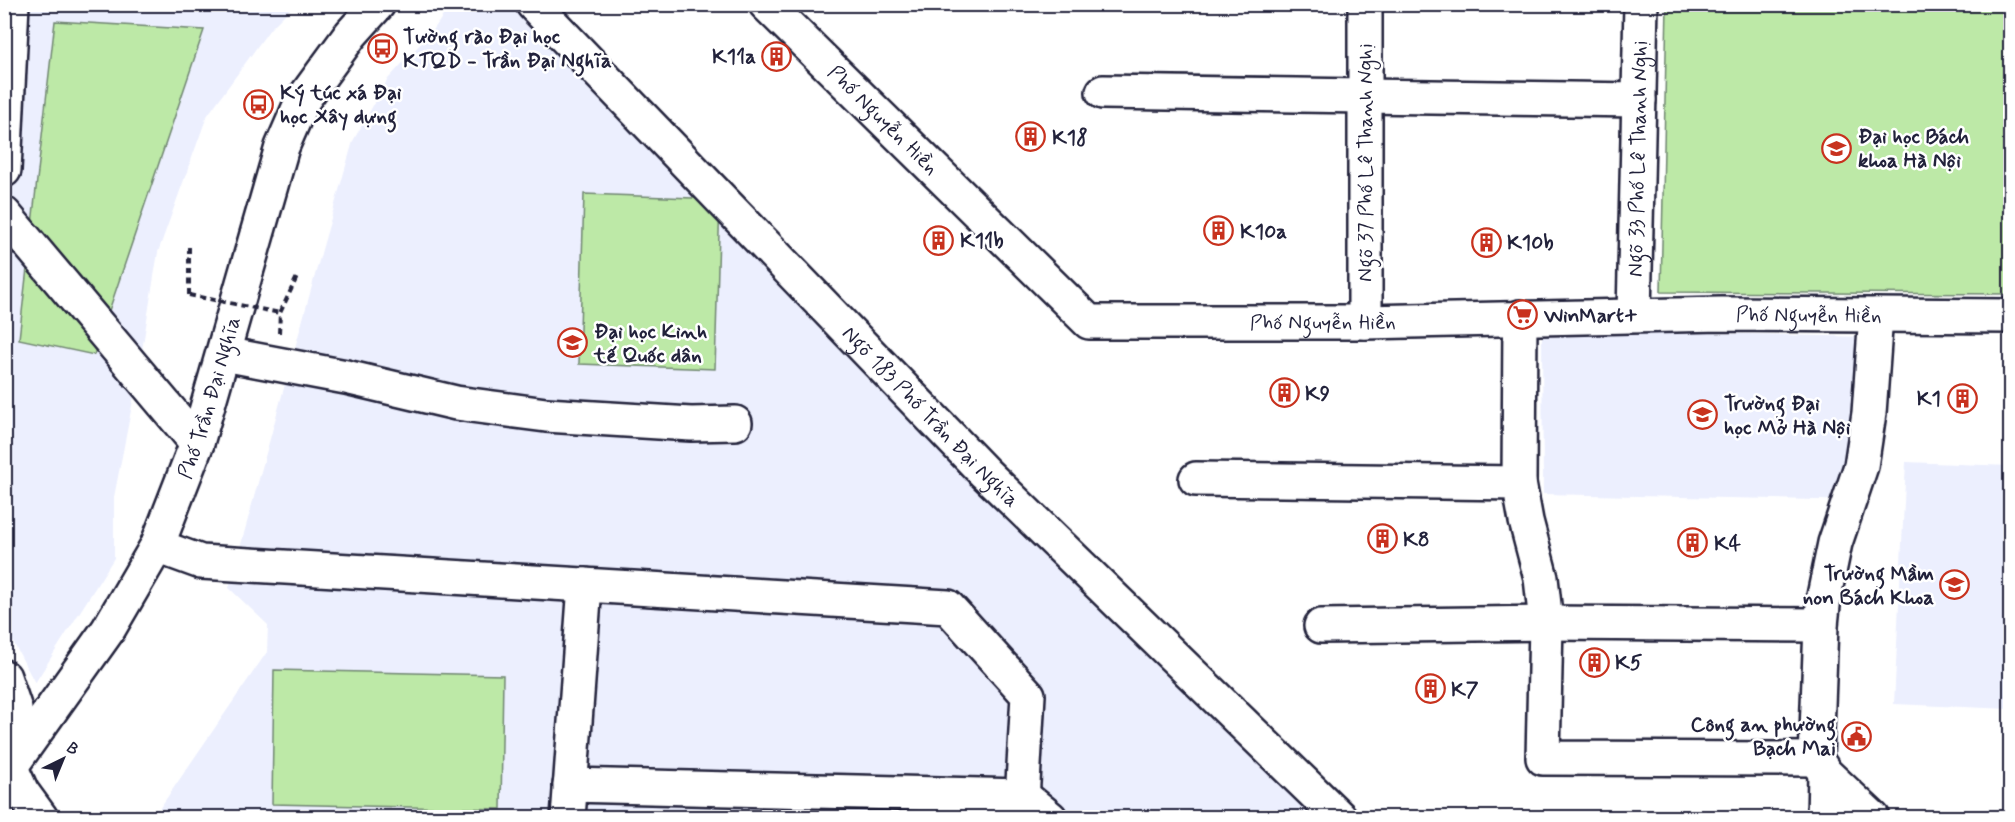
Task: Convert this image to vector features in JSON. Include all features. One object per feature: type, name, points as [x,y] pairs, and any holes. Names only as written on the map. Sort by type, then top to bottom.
[{"type":"street","points":[[4,170],[12,4]]},
{"type":"street","name":"Phố Trần Đại Nghĩa","points":[[8,772],[108,630],[157,546],[197,443],[282,147],[302,100],[344,42],[378,4]]},
{"type":"street","name":"Ngõ 183 Phố Trần Đại Nghĩa","points":[[533,4],[985,473],[1340,818]]},
{"type":"street","name":"Phố Nguyễn Hiền","points":[[766,4],[1089,322],[1365,322],[1634,315],[2010,316]]},
{"type":"street","name":"Ngõ 37 Phố Lê Thanh Nghị","points":[[1365,4],[1365,322]]},
{"type":"street","name":"Ngõ 33 Phố Lê Thanh Nghị","points":[[1634,315],[1641,4]]},
{"type":"street","points":[[1103,92],[1639,100]]},
{"type":"street","points":[[4,214],[197,443]]},
{"type":"street","points":[[1824,818],[1821,766],[1821,625],[1824,596],[1835,543],[1861,466],[1869,413],[1876,315]]},
{"type":"street","points":[[1520,317],[1519,483],[1541,578],[1546,623],[1544,758],[1821,766],[1873,818]]},
{"type":"street","points":[[224,354],[346,377],[456,403],[546,415],[691,424],[735,423]]},
{"type":"street","points":[[1196,479],[1519,483]]},
{"type":"street","points":[[157,546],[201,561],[948,607],[1028,694],[1022,807]]},
{"type":"street","points":[[568,818],[585,585]]},
{"type":"street","points":[[1321,626],[1546,623],[1821,625]]},
{"type":"street","points":[[4,677],[15,709],[8,772],[41,818]]},
{"type":"street","points":[[570,785],[1022,807],[1050,818]]},
{"type":"path","points":[[189,243],[189,295],[280,313]]},
{"type":"path","points":[[278,343],[280,313],[298,275]]},
{"type":"shaded area","name":"Đại học Kinh tế Quốc dân","points":[[451,4],[514,5],[1321,818],[153,818],[267,652],[268,625],[229,588],[323,246],[353,141],[388,79],[434,29]]},
{"type":"shaded area","points":[[4,5],[294,5],[270,29],[207,116],[158,252],[138,375],[114,497],[114,558],[35,683],[4,625]]},
{"type":"shaded area","name":"Trường Đại học Mở Hà Nội","points":[[1542,329],[1866,337],[1862,501],[1543,494]]},
{"type":"shaded area","name":"Trường Mầm non Bách Khoa","points":[[1906,462],[2010,466],[2010,709],[1894,704]]},
{"type":"green space","name":"Đại học Bách khoa Hà Nội","points":[[1667,5],[2010,5],[2010,294],[1661,292]]},
{"type":"green space","points":[[55,21],[204,30],[94,355],[19,339]]},
{"type":"green space","points":[[584,194],[720,199],[715,369],[579,364]]},
{"type":"green space","points":[[274,670],[503,675],[501,809],[272,804]]},
{"type":"place","name":"Tường rào Đại học KTQD - Trần Đại Nghĩa","points":[[382,48]]},
{"type":"place","name":"K11a","points":[[777,56]]},
{"type":"place","name":"Ký túc xá Đại học Xây dựng","points":[[259,104]]},
{"type":"place","name":"K18","points":[[1031,137]]},
{"type":"place","name":"Đại học Bách khoa Hà Nội","points":[[1837,148]]},
{"type":"place","name":"K10a","points":[[1219,231]]},
{"type":"place","name":"K11b","points":[[939,240]]},
{"type":"place","name":"K10b","points":[[1486,242]]},
{"type":"place","name":"WinMart+","points":[[1523,315]]},
{"type":"place","name":"Đại học Kinh tế Quốc dân","points":[[573,343]]},
{"type":"place","name":"K9","points":[[1284,393]]},
{"type":"place","name":"K1","points":[[1962,398]]},
{"type":"place","name":"Trường Đại học Mở Hà Nội","points":[[1703,415]]},
{"type":"place","name":"K8","points":[[1382,539]]},
{"type":"place","name":"K4","points":[[1693,543]]},
{"type":"place","name":"Trường Mầm non Bách Khoa","points":[[1955,585]]},
{"type":"place","name":"K5","points":[[1594,662]]},
{"type":"place","name":"K7","points":[[1430,689]]},
{"type":"place","name":"Công an phường Bạch Mai","points":[[1857,736]]}]
